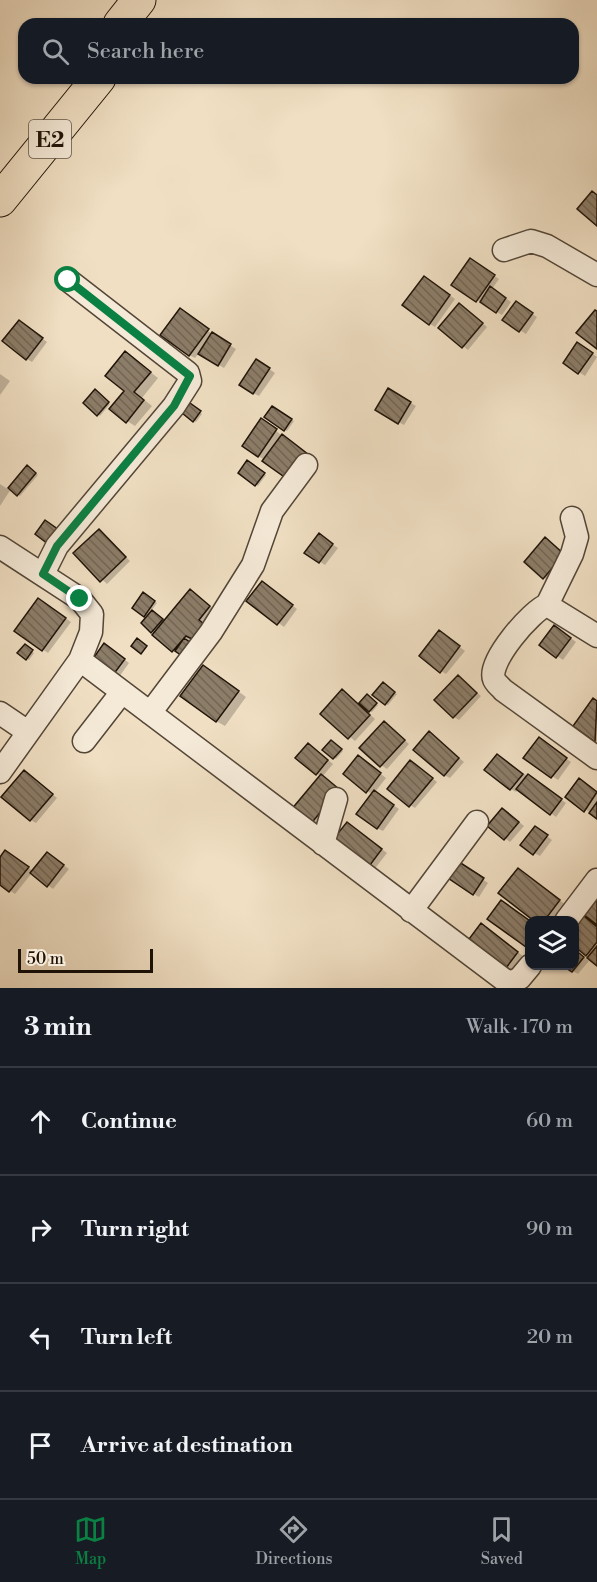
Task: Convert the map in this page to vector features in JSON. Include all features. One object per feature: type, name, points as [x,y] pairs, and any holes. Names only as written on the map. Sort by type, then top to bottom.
[{"type":"highway","points":[[125,18],[139,0]]},
{"type":"highway","points":[[147,18],[161,0]]},
{"type":"highway","name":"E2","points":[[0,172],[71,84]]},
{"type":"highway","name":"E2","points":[[0,200],[94,84]]},
{"type":"street","points":[[504,250],[531,241],[548,246],[597,275]]},
{"type":"street","points":[[43,574],[57,546],[174,406],[190,381],[188,373],[68,280]]},
{"type":"street","points":[[150,713],[212,632],[253,565],[272,511],[306,465]]},
{"type":"street","points":[[572,518],[577,537],[573,554],[548,605],[539,608],[509,641],[493,668],[494,679],[530,711],[597,758]]},
{"type":"street","points":[[0,547],[80,599],[92,614],[91,632],[80,660],[0,772]]},
{"type":"street","points":[[548,605],[597,636]]},
{"type":"street","points":[[80,660],[503,979],[511,983],[525,978]]},
{"type":"street","points":[[84,741],[122,692]]},
{"type":"street","points":[[0,713],[28,732]]},
{"type":"street","points":[[324,844],[336,799]]},
{"type":"street","points":[[411,911],[477,822]]},
{"type":"street","points":[[570,916],[597,880]]},
{"type":"building","points":[[592,191],[597,195],[597,226],[577,209]]},
{"type":"building","points":[[470,258],[495,275],[476,302],[451,285]]},
{"type":"building","points":[[424,276],[450,295],[429,325],[402,305]]},
{"type":"building","points":[[490,286],[506,298],[496,313],[480,302]]},
{"type":"building","points":[[516,301],[533,313],[519,332],[502,320]]},
{"type":"building","points":[[459,303],[483,323],[462,348],[438,328]]},
{"type":"building","points":[[180,308],[209,329],[189,356],[160,335]]},
{"type":"building","points":[[595,310],[597,311],[597,349],[576,333]]},
{"type":"building","points":[[19,320],[43,338],[26,360],[2,341]]},
{"type":"building","points":[[212,332],[231,344],[218,366],[198,354]]},
{"type":"building","points":[[577,342],[593,353],[578,374],[563,363]]},
{"type":"building","points":[[125,351],[151,372],[134,392],[144,400],[126,423],[109,409],[124,391],[105,376]]},
{"type":"building","points":[[256,359],[270,368],[253,394],[239,385]]},
{"type":"building","points":[[388,388],[411,402],[398,424],[375,410]]},
{"type":"building","points":[[95,389],[109,402],[97,416],[83,403]]},
{"type":"building","points":[[190,403],[201,411],[193,422],[182,413]]},
{"type":"building","points":[[272,406],[292,419],[284,431],[264,417]]},
{"type":"building","points":[[261,418],[277,429],[258,457],[242,446]]},
{"type":"building","points":[[282,434],[309,455],[290,481],[262,461]]},
{"type":"building","points":[[247,460],[265,473],[255,486],[238,473]]},
{"type":"building","points":[[27,465],[36,473],[17,496],[8,488]]},
{"type":"building","points":[[45,520],[59,530],[48,544],[35,534]]},
{"type":"building","points":[[99,529],[126,557],[100,582],[73,553]]},
{"type":"building","points":[[319,533],[333,544],[319,563],[304,553]]},
{"type":"building","points":[[545,537],[564,554],[543,579],[524,562]]},
{"type":"building","points":[[262,581],[293,605],[277,625],[246,601]]},
{"type":"building","points":[[190,589],[210,606],[199,620],[209,628],[198,642],[186,636],[172,652],[152,635]]},
{"type":"building","points":[[143,592],[155,601],[144,617],[132,608]]},
{"type":"building","points":[[38,598],[66,618],[42,651],[14,631]]},
{"type":"building","points":[[152,610],[163,619],[151,633],[141,623]]},
{"type":"building","points":[[554,625],[571,638],[556,658],[539,645]]},
{"type":"building","points":[[439,630],[460,646],[440,673],[419,656]]},
{"type":"building","points":[[137,638],[147,646],[141,654],[131,646]]},
{"type":"building","points":[[184,638],[197,647],[188,660],[175,651]]},
{"type":"building","points":[[104,643],[125,659],[113,675],[92,660]]},
{"type":"building","points":[[25,644],[33,650],[26,660],[17,653]]},
{"type":"building","points":[[203,665],[239,691],[216,722],[180,696]]},
{"type":"building","points":[[458,675],[477,693],[453,718],[434,700]]},
{"type":"building","points":[[383,682],[395,692],[385,705],[372,695]]},
{"type":"building","points":[[342,689],[370,715],[348,739],[320,714]]},
{"type":"building","points":[[367,694],[377,703],[369,712],[359,703]]},
{"type":"building","points":[[593,698],[597,701],[595,742],[573,726]]},
{"type":"building","points":[[384,721],[405,740],[380,767],[359,748]]},
{"type":"building","points":[[429,731],[459,758],[444,776],[413,750]]},
{"type":"building","points":[[539,737],[567,758],[551,778],[523,758]]},
{"type":"building","points":[[331,740],[342,749],[333,759],[322,750]]},
{"type":"building","points":[[308,743],[328,760],[316,775],[295,758]]},
{"type":"building","points":[[497,754],[523,774],[510,790],[484,770]]},
{"type":"building","points":[[358,755],[381,773],[366,793],[343,774]]},
{"type":"building","points":[[410,760],[433,778],[409,807],[387,789]]},
{"type":"building","points":[[24,770],[53,794],[30,821],[1,797]]},
{"type":"building","points":[[321,774],[339,789],[310,825],[291,810]]},
{"type":"building","points":[[528,774],[562,799],[550,815],[516,789]]},
{"type":"building","points":[[579,778],[597,792],[584,812],[565,797]]},
{"type":"building","points":[[374,790],[394,805],[377,829],[356,814]]},
{"type":"building","points":[[597,802],[597,819],[589,813]]},
{"type":"building","points":[[502,808],[519,822],[504,840],[487,826]]},
{"type":"building","points":[[347,822],[382,849],[367,869],[331,842]]},
{"type":"building","points":[[535,826],[548,835],[533,855],[520,845]]},
{"type":"building","points":[[5,850],[29,867],[9,892],[0,885],[0,857]]},
{"type":"building","points":[[47,852],[64,865],[47,887],[30,873]]},
{"type":"building","points":[[456,860],[484,878],[473,895],[445,876]]},
{"type":"building","points":[[518,868],[560,900],[548,916],[528,916],[498,893]]},
{"type":"building","points":[[597,895],[597,925],[582,913]]},
{"type":"building","points":[[501,900],[525,917],[525,946],[487,919]]},
{"type":"building","points":[[578,911],[597,927],[597,942],[586,956],[579,950],[579,916],[576,916]]},
{"type":"building","points":[[481,923],[518,952],[503,972],[466,943]]},
{"type":"building","points":[[597,946],[597,966],[587,958]]},
{"type":"building","points":[[579,953],[584,957],[579,963]]},
{"type":"route","points":[[68,280],[190,376],[190,381],[174,406],[57,546],[43,574],[80,599]]}]
